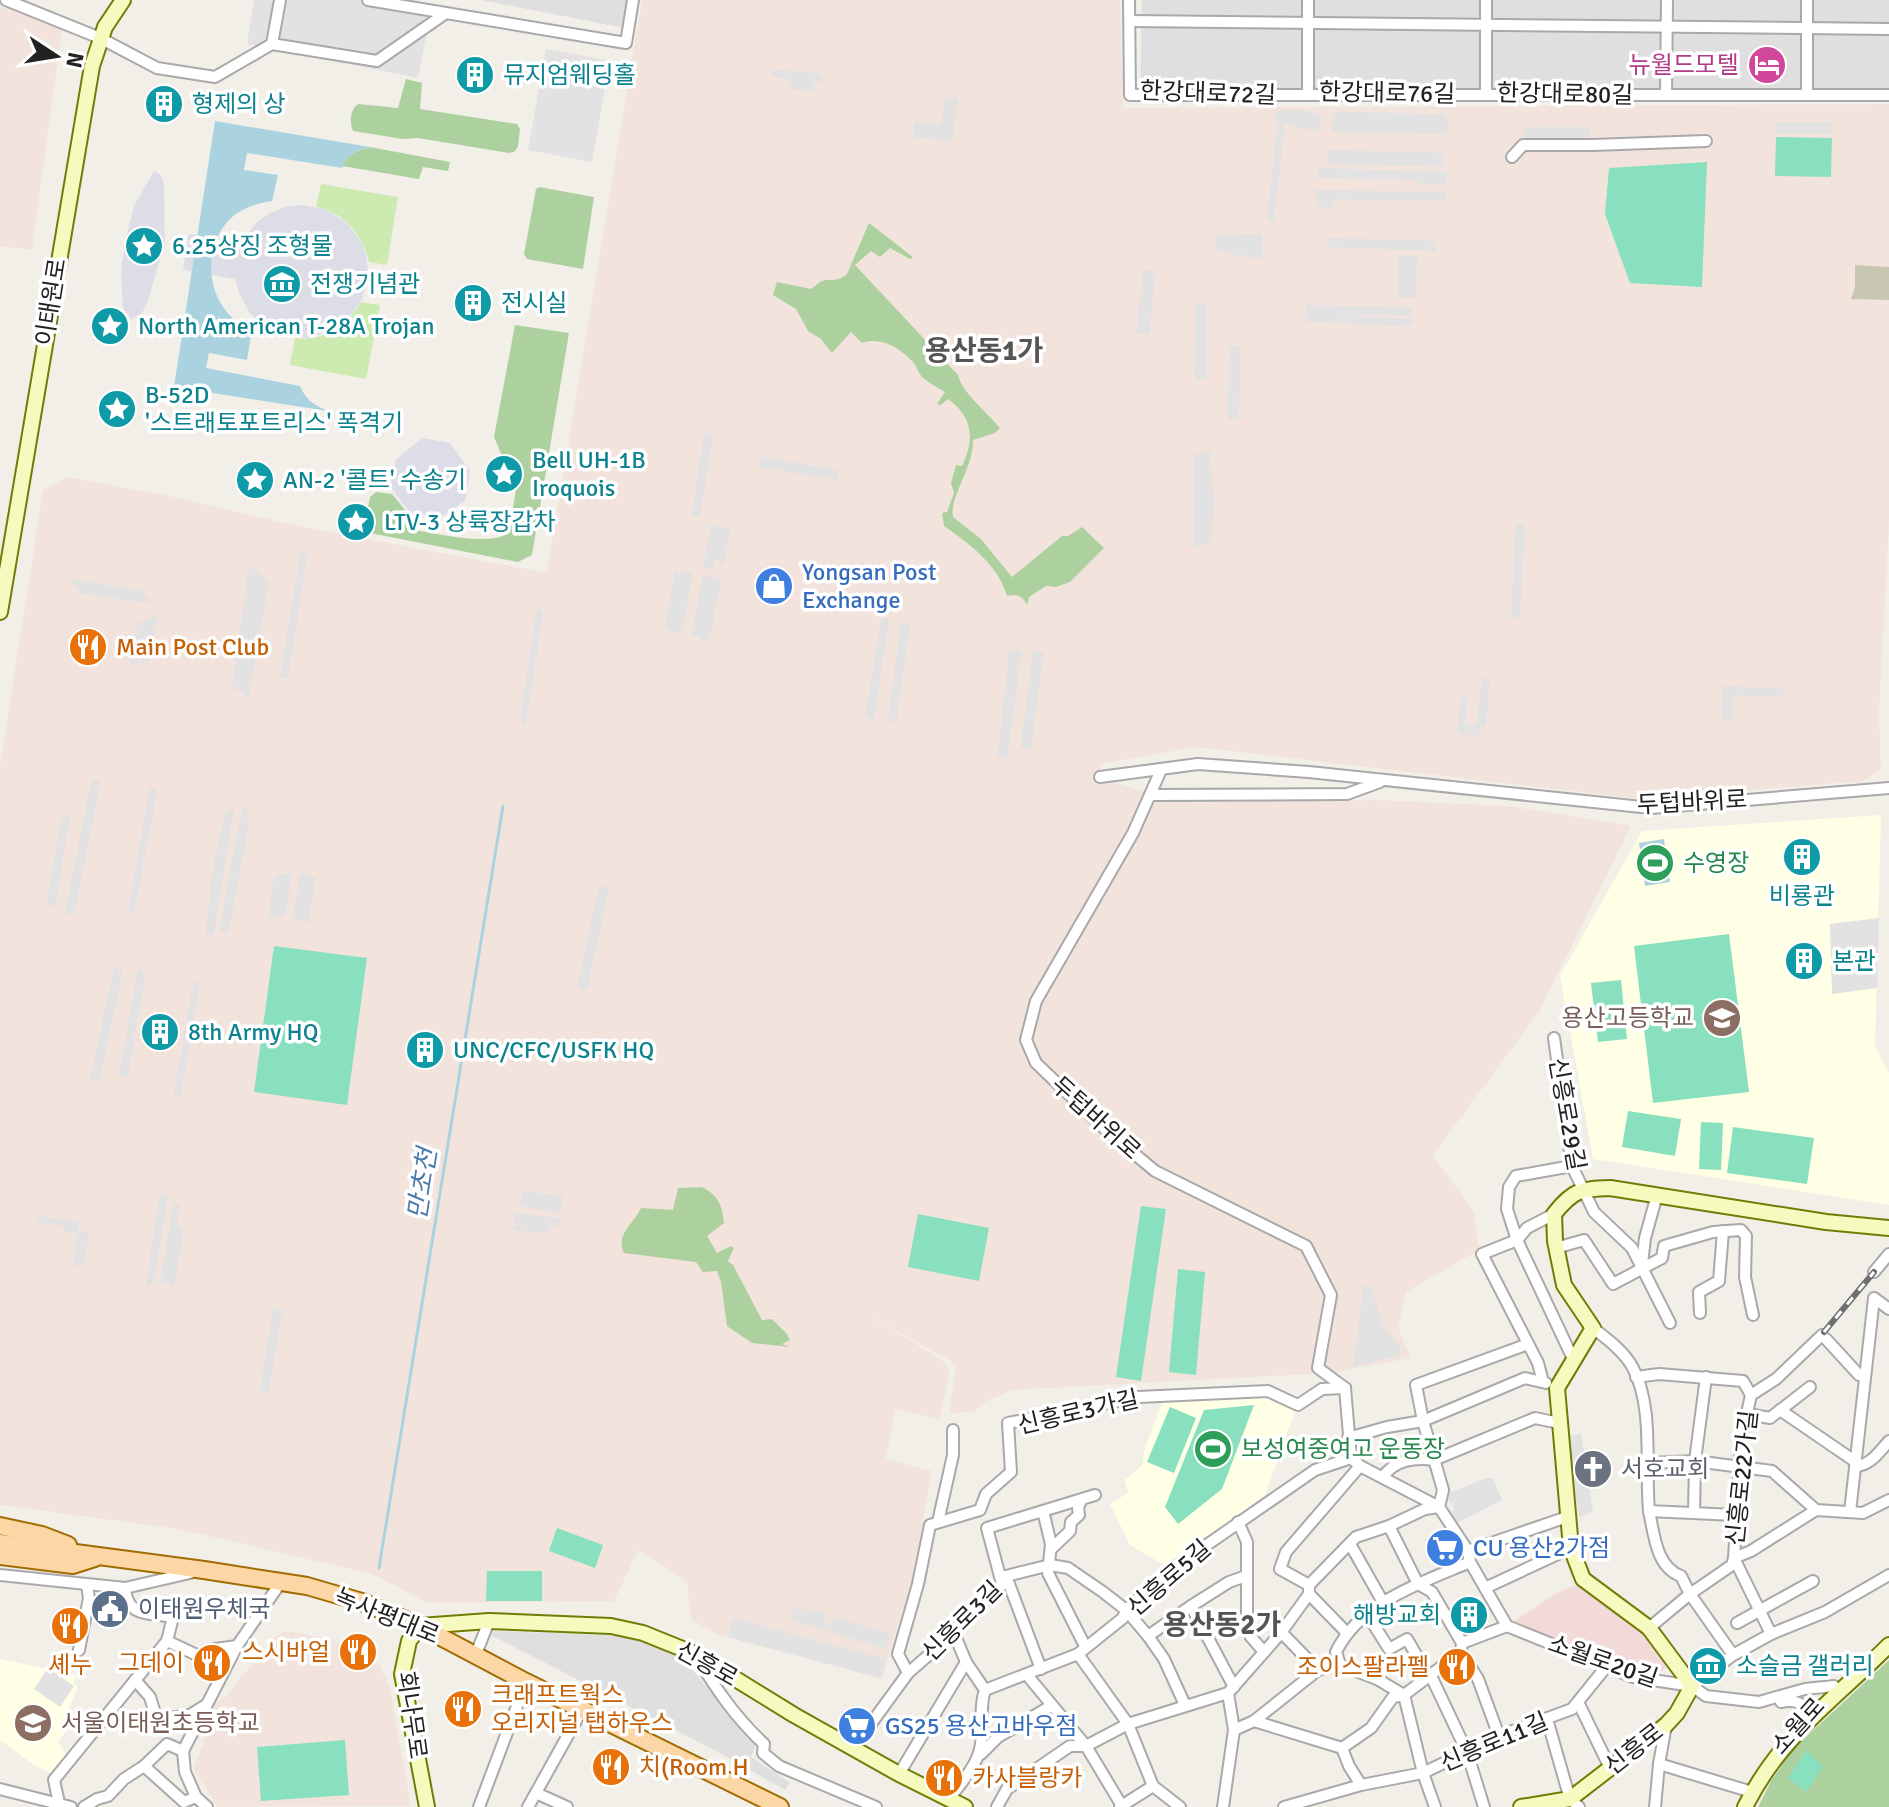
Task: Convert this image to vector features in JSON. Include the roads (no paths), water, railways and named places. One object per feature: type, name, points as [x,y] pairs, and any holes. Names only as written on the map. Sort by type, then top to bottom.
[{"type":"main road","points":[[0,1528],[42,1535],[100,1556]]},
{"type":"main road","name":"녹사평대로","points":[[0,1543],[204,1570],[346,1596],[420,1626],[526,1682],[780,1807]]},
{"type":"main road","points":[[0,1556],[73,1565],[100,1556]]},
{"type":"main road","name":"녹사평대로","points":[[742,1790],[763,1807]]},
{"type":"street","points":[[6,0],[29,4],[157,68],[215,77],[272,44],[377,61],[446,13]]},
{"type":"street","name":"이태원로","points":[[0,612],[92,66],[100,38],[123,0]]},
{"type":"street","points":[[272,44],[280,0]]},
{"type":"street","points":[[368,0],[626,43],[633,0]]},
{"type":"street","name":"한강대로72길","points":[[1129,0],[1130,95],[1308,95]]},
{"type":"street","name":"한강대로76길","points":[[1308,0],[1308,95],[1486,95]]},
{"type":"street","name":"한강대로80길","points":[[1486,0],[1486,95],[1889,95]]},
{"type":"street","points":[[1666,95],[1667,0]]},
{"type":"street","points":[[1807,0],[1807,95]]},
{"type":"street","points":[[1130,21],[1889,29]]},
{"type":"street","points":[[1512,157],[1523,145],[1706,141]]},
{"type":"street","name":"두텁바위로","points":[[1100,777],[1198,764],[1651,808],[1889,788]]},
{"type":"street","name":"두텁바위로","points":[[1161,770],[1133,833],[1036,1001],[1026,1040],[1036,1063],[1107,1131],[1155,1171],[1306,1246],[1331,1295],[1318,1368],[1345,1388]]},
{"type":"street","points":[[1150,795],[1347,794],[1386,780]]},
{"type":"street","name":"신흥로29길","points":[[1554,1038],[1572,1166],[1581,1189],[1594,1212],[1632,1248],[1670,1323]]},
{"type":"street","points":[[1572,1166],[1516,1176],[1509,1187],[1507,1209],[1517,1240],[1574,1361]]},
{"type":"street","points":[[1889,1228],[1610,1188],[1581,1189],[1567,1198],[1554,1214],[1527,1228],[1517,1240],[1482,1254],[1550,1385],[1559,1423],[1571,1548],[1583,1579],[1636,1615],[1692,1686],[1733,1655],[1771,1634],[1825,1612],[1889,1575]]},
{"type":"street","points":[[1641,1267],[1657,1195]]},
{"type":"street","points":[[1700,1313],[1699,1292],[1719,1281],[1728,1231],[1738,1208]]},
{"type":"street","points":[[1554,1214],[1556,1248],[1564,1285],[1593,1328],[1612,1343],[1633,1367],[1644,1400],[1649,1511],[1656,1546],[1671,1572],[1681,1576],[1733,1655]]},
{"type":"street","points":[[1556,1248],[1584,1240],[1613,1284],[1662,1258],[1664,1246],[1677,1240],[1741,1230],[1746,1236],[1745,1277],[1753,1315]]},
{"type":"street","points":[[1874,1272],[1889,1254]]},
{"type":"street","points":[[1850,1512],[1874,1298],[1889,1309]]},
{"type":"street","points":[[1550,1385],[1574,1361],[1593,1328]]},
{"type":"street","name":"신흥로22가길","points":[[1734,1558],[1741,1440],[1751,1395],[1776,1379],[1824,1337],[1859,1375],[1865,1376]]},
{"type":"street","points":[[1439,1507],[1443,1490],[1416,1385],[1528,1344]]},
{"type":"street","points":[[1636,1377],[1659,1374],[1743,1381],[1751,1395]]},
{"type":"street","points":[[1694,1513],[1695,1461],[1706,1377]]},
{"type":"street","points":[[1348,1438],[1423,1421],[1525,1378],[1550,1385]]},
{"type":"street","points":[[1748,1414],[1770,1418],[1810,1387]]},
{"type":"street","points":[[1342,1748],[1371,1728],[1393,1697],[1404,1695],[1462,1648],[1507,1626],[1439,1507],[1355,1462],[1348,1438],[1345,1388]]},
{"type":"street","name":"신흥로3가길","points":[[980,1510],[986,1494],[1011,1472],[1008,1423],[1138,1397],[1268,1391],[1298,1405],[1322,1389],[1345,1388]]},
{"type":"street","points":[[1780,1410],[1862,1466],[1889,1441]]},
{"type":"street","points":[[1383,1477],[1389,1468],[1400,1462],[1422,1458],[1434,1460],[1535,1418],[1559,1423]]},
{"type":"street","points":[[938,1522],[953,1455],[953,1430]]},
{"type":"street","points":[[1648,1463],[1695,1461],[1772,1471],[1816,1510]]},
{"type":"street","points":[[1346,1632],[1309,1590],[1280,1569],[1286,1552],[1355,1462]]},
{"type":"street","name":"신흥로5길","points":[[985,1690],[1082,1650],[1123,1618],[1126,1610],[1172,1569],[1238,1522],[1315,1470],[1355,1462]]},
{"type":"street","points":[[987,1528],[1095,1495]]},
{"type":"street","points":[[1051,1549],[1070,1531],[1071,1522],[1079,1515],[1081,1500]]},
{"type":"street","points":[[1734,1558],[1751,1551],[1816,1510],[1863,1513],[1889,1500]]},
{"type":"street","points":[[997,1807],[1007,1789],[1070,1746],[1086,1746],[1128,1724],[1231,1690],[1281,1632],[1309,1590],[1356,1537],[1425,1509],[1439,1507]]},
{"type":"street","points":[[908,1673],[898,1654],[918,1584],[930,1525],[980,1510],[984,1514],[1004,1580],[1041,1669]]},
{"type":"street","points":[[1043,1511],[1051,1549],[1048,1573],[1082,1650],[1128,1724],[1153,1786],[1180,1807]]},
{"type":"street","points":[[1649,1511],[1735,1515]]},
{"type":"street","points":[[1340,1665],[1336,1652],[1346,1632],[1367,1614],[1469,1557],[1567,1517]]},
{"type":"street","points":[[1238,1522],[1247,1542],[1247,1619],[1251,1637],[1264,1652]]},
{"type":"street","points":[[1389,1526],[1418,1584],[1432,1592],[1462,1648],[1478,1679],[1499,1736]]},
{"type":"street","points":[[1350,1544],[1384,1604]]},
{"type":"street","points":[[1485,1588],[1571,1548]]},
{"type":"street","points":[[1649,1628],[1732,1565],[1734,1558]]},
{"type":"street","points":[[1734,1558],[1771,1634]]},
{"type":"street","points":[[1050,1565],[1068,1568],[1126,1610],[1164,1659],[1185,1705]]},
{"type":"street","name":"신흥로3길","points":[[854,1747],[908,1673],[954,1633],[966,1616],[1004,1580],[1050,1565]]},
{"type":"street","points":[[0,1575],[125,1588],[204,1570]]},
{"type":"street","points":[[1148,1636],[1229,1582],[1246,1576]]},
{"type":"street","points":[[1737,1623],[1813,1581]]},
{"type":"street","points":[[207,1807],[196,1797],[185,1772],[183,1751],[237,1646],[281,1582]]},
{"type":"street","points":[[79,1650],[89,1598],[87,1585]]},
{"type":"street","points":[[59,1803],[54,1780],[167,1641],[171,1617],[131,1609],[126,1603],[125,1588]]},
{"type":"street","points":[[1191,1606],[1231,1690],[1234,1730],[1223,1807]]},
{"type":"street","points":[[1367,1614],[1389,1649],[1407,1639],[1430,1676],[1467,1752],[1484,1807]]},
{"type":"street","points":[[476,1654],[489,1621]]},
{"type":"street","name":"신흥로","points":[[420,1626],[489,1621],[611,1626],[643,1633],[695,1654],[794,1715],[965,1807]]},
{"type":"street","name":"회나무로","points":[[420,1626],[409,1641],[402,1674],[427,1807]]},
{"type":"street","name":"소월로20길","points":[[1507,1626],[1633,1677],[1692,1686],[1706,1696],[1759,1702],[1805,1689],[1834,1686]]},
{"type":"street","points":[[1281,1632],[1318,1670]]},
{"type":"street","points":[[954,1633],[966,1662],[985,1690],[981,1712],[981,1747],[977,1758]]},
{"type":"street","name":"소월로","points":[[1745,1807],[1760,1770],[1774,1749],[1834,1686],[1889,1635]]},
{"type":"street","points":[[167,1641],[199,1656],[215,1649],[237,1646]]},
{"type":"street","name":"소월로","points":[[1810,1713],[1849,1686],[1889,1645]]},
{"type":"street","points":[[695,1654],[720,1696],[764,1744],[763,1753],[779,1766],[876,1807]]},
{"type":"street","points":[[899,1774],[966,1662]]},
{"type":"street","points":[[1234,1730],[1254,1721],[1318,1670],[1340,1665],[1377,1679],[1404,1695],[1423,1773],[1435,1807]]},
{"type":"street","name":"신흥로11길","points":[[1284,1807],[1361,1785],[1423,1773],[1499,1736],[1579,1704],[1606,1667]]},
{"type":"street","points":[[1027,1675],[1086,1746],[1121,1806],[1153,1786]]},
{"type":"street","points":[[135,1680],[150,1697],[157,1720],[190,1715],[208,1704]]},
{"type":"street","points":[[479,1807],[526,1682]]},
{"type":"street","name":"신흥로","points":[[1521,1807],[1575,1803],[1610,1768],[1666,1725],[1677,1713],[1692,1686]]},
{"type":"street","points":[[1759,1702],[1774,1704],[1794,1700],[1810,1713]]},
{"type":"street","points":[[1579,1704],[1610,1768]]},
{"type":"street","points":[[949,1799],[977,1758],[998,1737],[1051,1706]]},
{"type":"street","points":[[528,1807],[582,1710]]},
{"type":"street","points":[[1547,1719],[1575,1803]]},
{"type":"street","points":[[1254,1721],[1342,1748]]},
{"type":"street","points":[[1655,1807],[1666,1725]]},
{"type":"street","points":[[84,1807],[108,1796],[167,1744],[183,1751]]},
{"type":"street","points":[[1342,1748],[1361,1785]]},
{"type":"street","points":[[1659,1764],[1752,1792]]},
{"type":"street","points":[[144,1766],[184,1802],[196,1797]]},
{"type":"street","points":[[0,1789],[71,1807]]},
{"type":"street","points":[[536,1793],[567,1807]]},
{"type":"water","points":[[215,121],[370,147],[353,153],[342,168],[247,153],[244,170],[278,175],[272,201],[250,206],[231,218],[220,232],[211,263],[212,280],[225,310],[237,322],[252,330],[247,360],[209,353],[206,368],[300,386],[311,402],[328,411],[174,387]]},
{"type":"water","name":"수영장","points":[[1664,839],[1670,882],[1645,886],[1639,843]]},
{"type":"waterway","name":"만초천","points":[[379,1568],[503,806]]},
{"type":"railway","points":[[1824,1332],[1874,1272]]},
{"type":"place","name":"뉴월드모텔","points":[[1767,65]]},
{"type":"place","name":"뮤지엄웨딩홀","points":[[475,75]]},
{"type":"place","name":"형제의 상","points":[[164,104]]},
{"type":"place","name":"6.25상징 조형물","points":[[144,246]]},
{"type":"place","name":"전쟁기념관","points":[[282,284]]},
{"type":"place","name":"전시실","points":[[473,303]]},
{"type":"place","name":"North American T-28A Trojan","points":[[110,326]]},
{"type":"place","name":"B-52D '스트래토포트리스' 폭격기","points":[[117,409]]},
{"type":"place","name":"Bell UH-1B Iroquois","points":[[504,474]]},
{"type":"place","name":"AN-2 '콜트' 수송기","points":[[255,480]]},
{"type":"place","name":"LTV-3 상륙장갑차","points":[[356,522]]},
{"type":"place","name":"Yongsan Post Exchange","points":[[774,586]]},
{"type":"place","name":"Main Post Club","points":[[88,647]]},
{"type":"place","name":"비룡관","points":[[1802,857]]},
{"type":"place","name":"수영장","points":[[1655,863]]},
{"type":"place","name":"본관","points":[[1804,961]]},
{"type":"place","name":"용산고등학교","points":[[1722,1018]]},
{"type":"place","name":"8th Army HQ","points":[[160,1032]]},
{"type":"place","name":"UNC/CFC/USFK HQ","points":[[425,1050]]},
{"type":"place","name":"보성여중여고 운동장","points":[[1213,1449]]},
{"type":"place","name":"서호교회","points":[[1593,1469]]},
{"type":"place","name":"CU 용산2가점","points":[[1445,1548]]},
{"type":"place","name":"이태원우체국","points":[[110,1609]]},
{"type":"place","name":"해방교회","points":[[1469,1615]]},
{"type":"place","name":"셰누","points":[[70,1626]]},
{"type":"place","name":"스시바얼","points":[[358,1652]]},
{"type":"place","name":"그데이","points":[[212,1663]]},
{"type":"place","name":"소슬금 갤러리","points":[[1708,1666]]},
{"type":"place","name":"조이스팔라펠","points":[[1457,1667]]},
{"type":"place","name":"크래프트웍스 오리지널 탭하우스","points":[[463,1709]]},
{"type":"place","name":"서울이태원초등학교","points":[[33,1723]]},
{"type":"place","name":"GS25 용산고바우점","points":[[857,1726]]},
{"type":"place","name":"치(Room H","points":[[611,1767]]},
{"type":"place","name":"카사블랑카","points":[[944,1778]]},
{"type":"district","name":"용산동1가","points":[[984,351]]},
{"type":"district","name":"용산동2가","points":[[1222,1625]]}]
